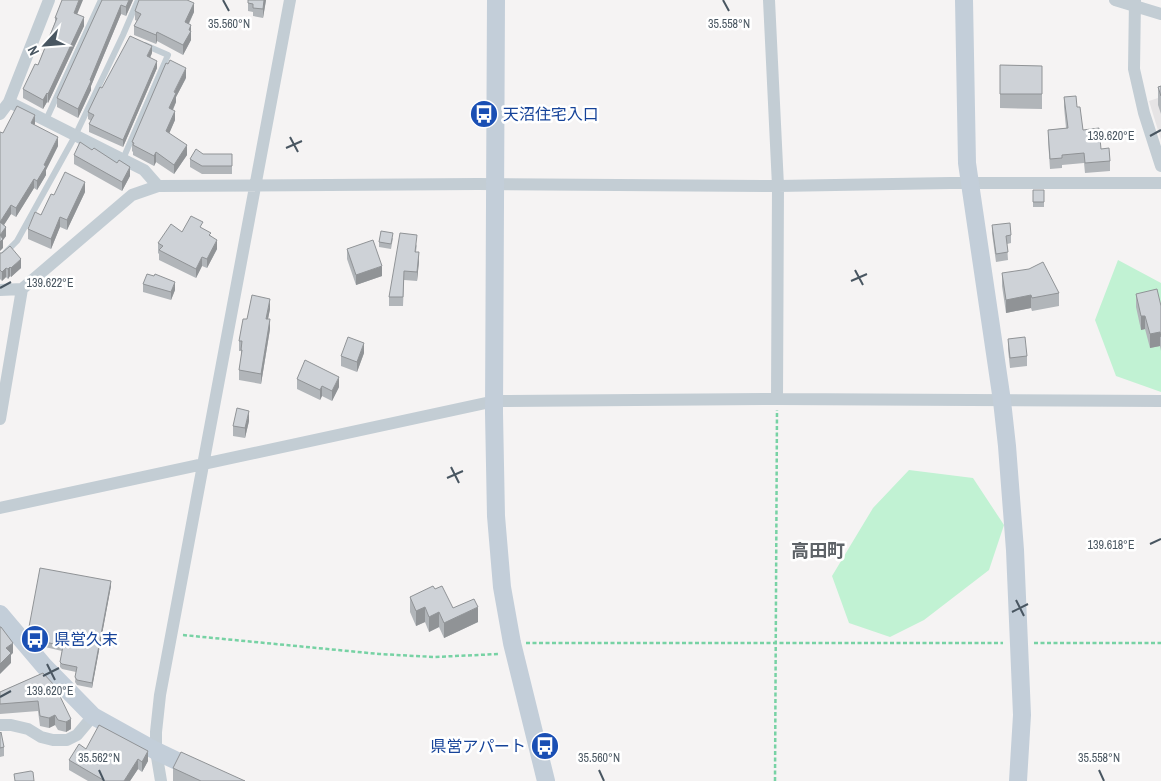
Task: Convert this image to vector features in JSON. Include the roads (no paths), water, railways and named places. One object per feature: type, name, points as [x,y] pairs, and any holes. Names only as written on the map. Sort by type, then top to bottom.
[{"type":"street","points":[[0,114],[9,102],[49,0]]},
{"type":"street","points":[[161,781],[156,751],[160,695],[290,0]]},
{"type":"street","points":[[496,0],[496,516],[502,587],[513,649],[546,781]]},
{"type":"street","points":[[769,0],[778,186],[777,399]]},
{"type":"street","points":[[964,0],[967,163],[1002,401],[1015,550],[1022,715],[1018,781]]},
{"type":"street","points":[[1115,0],[1135,3],[1161,14]]},
{"type":"street","points":[[1135,3],[1134,69],[1144,113],[1161,166]]},
{"type":"street","points":[[9,102],[144,170],[158,186]]},
{"type":"street","points":[[0,290],[22,289],[132,196],[158,186],[496,184],[778,186],[950,183],[1161,183]]},
{"type":"street","points":[[0,419],[22,289]]},
{"type":"street","points":[[0,508],[495,400],[1161,401]]},
{"type":"street","points":[[2,619],[44,666],[93,716],[156,751],[220,781]]},
{"type":"street","points":[[0,725],[28,728],[41,737],[53,740],[67,740],[77,736],[93,716]]},
{"type":"lane","points":[[46,120],[101,0]]},
{"type":"lane","points":[[0,258],[17,241],[75,136],[138,0]]},
{"type":"lane","points":[[123,35],[132,39]]},
{"type":"lane","points":[[123,159],[168,55],[141,43]]},
{"type":"place","name":"天沼住宅入口","points":[[484,114]]},
{"type":"place","name":"県営久末","points":[[35,639]]},
{"type":"place","name":"県営アパート","points":[[545,746]]},
{"type":"district","name":"高田町","points":[[818,550]]}]
